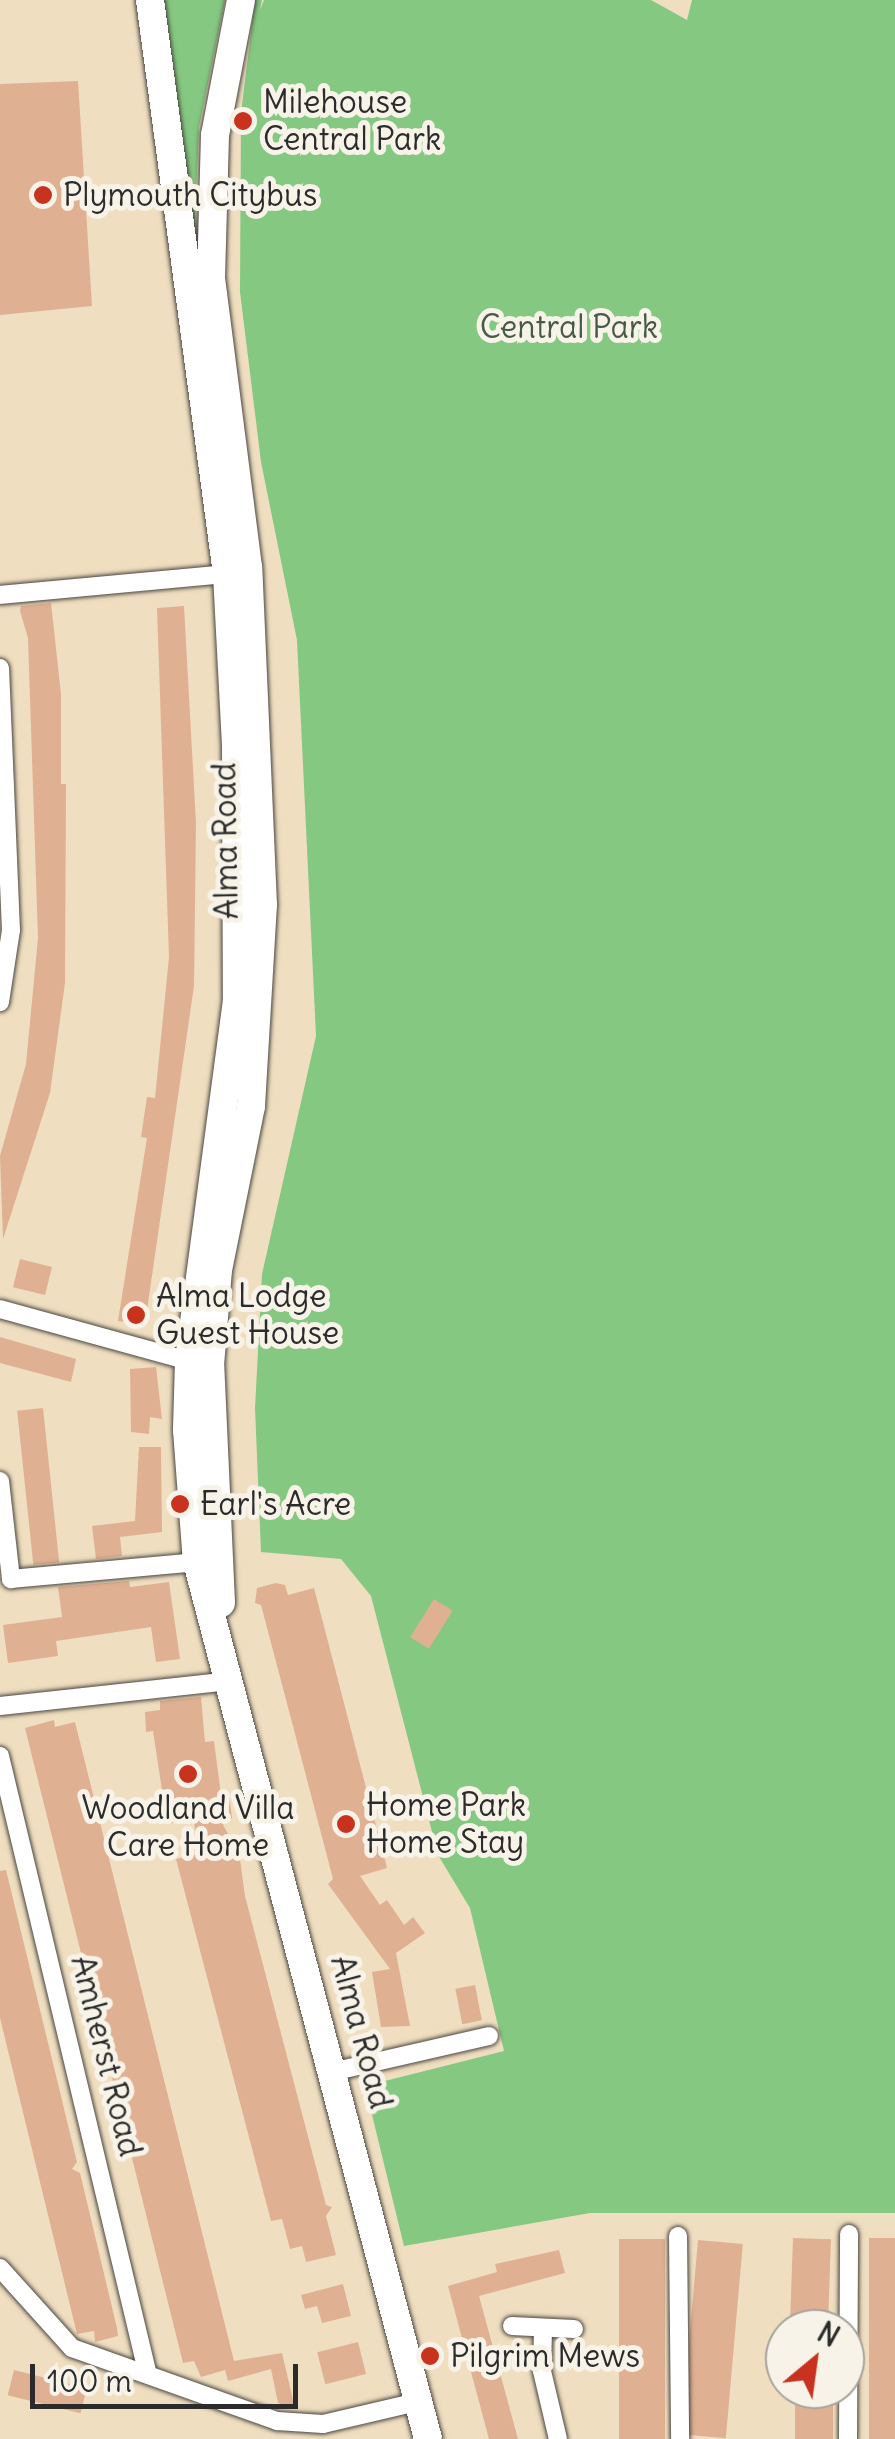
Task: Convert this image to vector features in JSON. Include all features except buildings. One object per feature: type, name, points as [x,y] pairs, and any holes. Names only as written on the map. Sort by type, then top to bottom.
[{"type":"main road","name":"Alma Road","points":[[132,0],[155,73]]},
{"type":"main road","name":"Alma Road","points":[[150,0],[155,73],[227,574],[237,1000],[190,1361],[186,1430],[197,1562],[205,1609],[232,1681],[431,2439]]},
{"type":"main road","name":"Alma Road","points":[[232,1681],[213,1508],[210,1365],[218,1270],[251,1106],[261,1000],[260,741],[210,225],[216,136],[241,0]]},
{"type":"street","points":[[0,595],[227,574]]},
{"type":"street","points":[[0,668],[11,930],[0,1002]]},
{"type":"street","points":[[0,1308],[190,1361]]},
{"type":"street","points":[[0,1481],[11,1579],[197,1562]]},
{"type":"street","points":[[0,1706],[182,1683],[232,1681]]},
{"type":"street","name":"Amherst Road","points":[[0,1756],[147,2371]]},
{"type":"street","points":[[336,2071],[489,2036]]},
{"type":"street","points":[[848,2439],[849,2234]]},
{"type":"street","points":[[678,2236],[680,2439]]},
{"type":"street","points":[[0,2268],[66,2345],[278,2421],[323,2424],[421,2401]]},
{"type":"street","points":[[512,2326],[574,2329]]},
{"type":"street","points":[[543,2328],[542,2371],[558,2439]]},
{"type":"green space","points":[[164,0],[225,0],[199,127],[194,240]]},
{"type":"green space","name":"Central Park","points":[[255,0],[262,0],[260,10],[264,0],[651,0],[687,20],[692,0],[895,0],[895,2213],[590,2213],[404,2246],[365,2086],[504,2051],[470,1908],[438,1855],[371,1596],[341,1559],[261,1552],[255,1408],[262,1274],[316,1036],[297,640],[261,462],[240,292],[241,113]]},
{"type":"place","name":"Milehouse Central Park","points":[[243,121]]},
{"type":"place","name":"Plymouth Citybus","points":[[43,195]]},
{"type":"place","name":"Alma Lodge Guest House","points":[[136,1315]]},
{"type":"place","name":"Earl's Acre","points":[[180,1504]]},
{"type":"place","name":"Woodland Villa Care Home","points":[[188,1774]]},
{"type":"place","name":"Home Park Home Stay","points":[[346,1824]]},
{"type":"place","name":"Pilgrim Mews","points":[[430,2356]]}]
